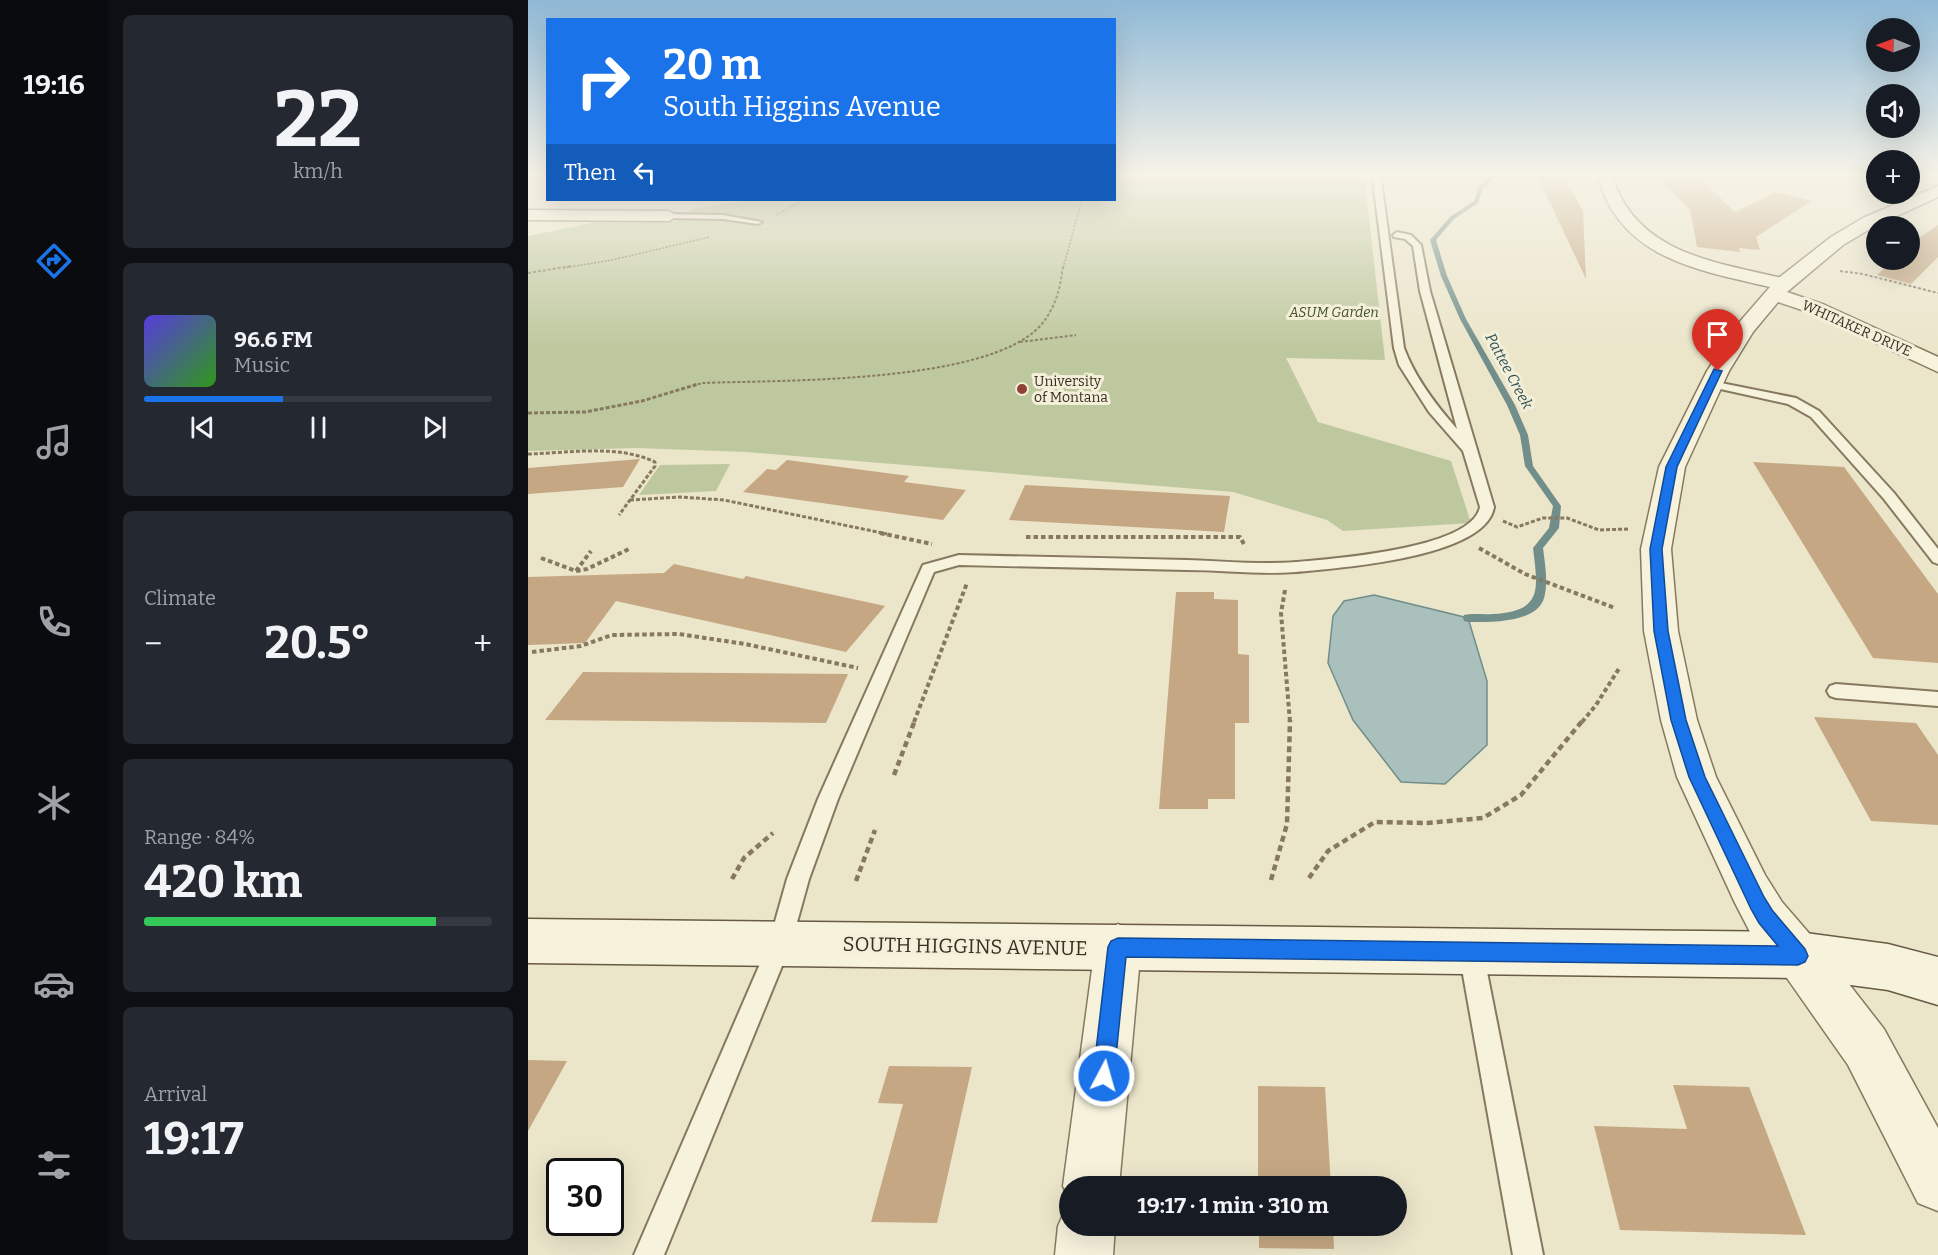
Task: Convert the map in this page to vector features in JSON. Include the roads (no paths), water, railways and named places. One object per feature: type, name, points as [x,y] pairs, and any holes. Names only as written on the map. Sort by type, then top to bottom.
[{"type":"street","name":"WHITAKER DRIVE","points":[[1636,232],[1673,253],[1779,289],[1938,365]]},
{"type":"street","points":[[1855,232],[1804,265],[1779,289],[1744,329],[1712,384],[1672,467],[1656,549],[1661,631],[1679,720],[1697,777],[1755,898],[1766,917],[1866,1047],[1938,1183]]},
{"type":"street","name":"SOUTH HIGGINS AVENUE","points":[[528,941],[1798,956],[1888,967],[1938,981]]},
{"type":"street","points":[[1093,1176],[1118,947]]},
{"type":"street","points":[[1084,1255],[1086,1236]]},
{"type":"lane","points":[[1384,232],[1399,348],[1405,365],[1435,412],[1469,450]]},
{"type":"lane","points":[[650,1255],[780,944],[798,879],[828,799],[927,569],[959,560],[1294,567],[1407,553],[1447,543],[1476,526],[1486,513],[1425,291],[1417,245],[1408,237],[1397,236]]},
{"type":"lane","points":[[1712,384],[1792,401],[1815,414],[1889,496],[1938,559]]},
{"type":"lane","points":[[1836,691],[1938,699]]},
{"type":"lane","points":[[1471,952],[1528,1255]]},
{"type":"water","points":[[1374,595],[1468,618],[1487,681],[1487,745],[1445,784],[1401,782],[1353,720],[1328,663],[1333,616],[1344,601]]},
{"type":"waterway","name":"Pattee Creek","points":[[1440,232],[1433,240],[1444,276],[1463,319],[1511,405],[1524,435],[1529,466],[1557,506],[1554,528],[1538,548],[1540,588],[1538,600],[1534,606],[1527,611],[1506,616],[1468,618]]},
{"type":"place","name":"University of Montana","points":[[1022,389]]},
{"type":"park label","name":"ASUM Garden","points":[[1334,312]]}]
